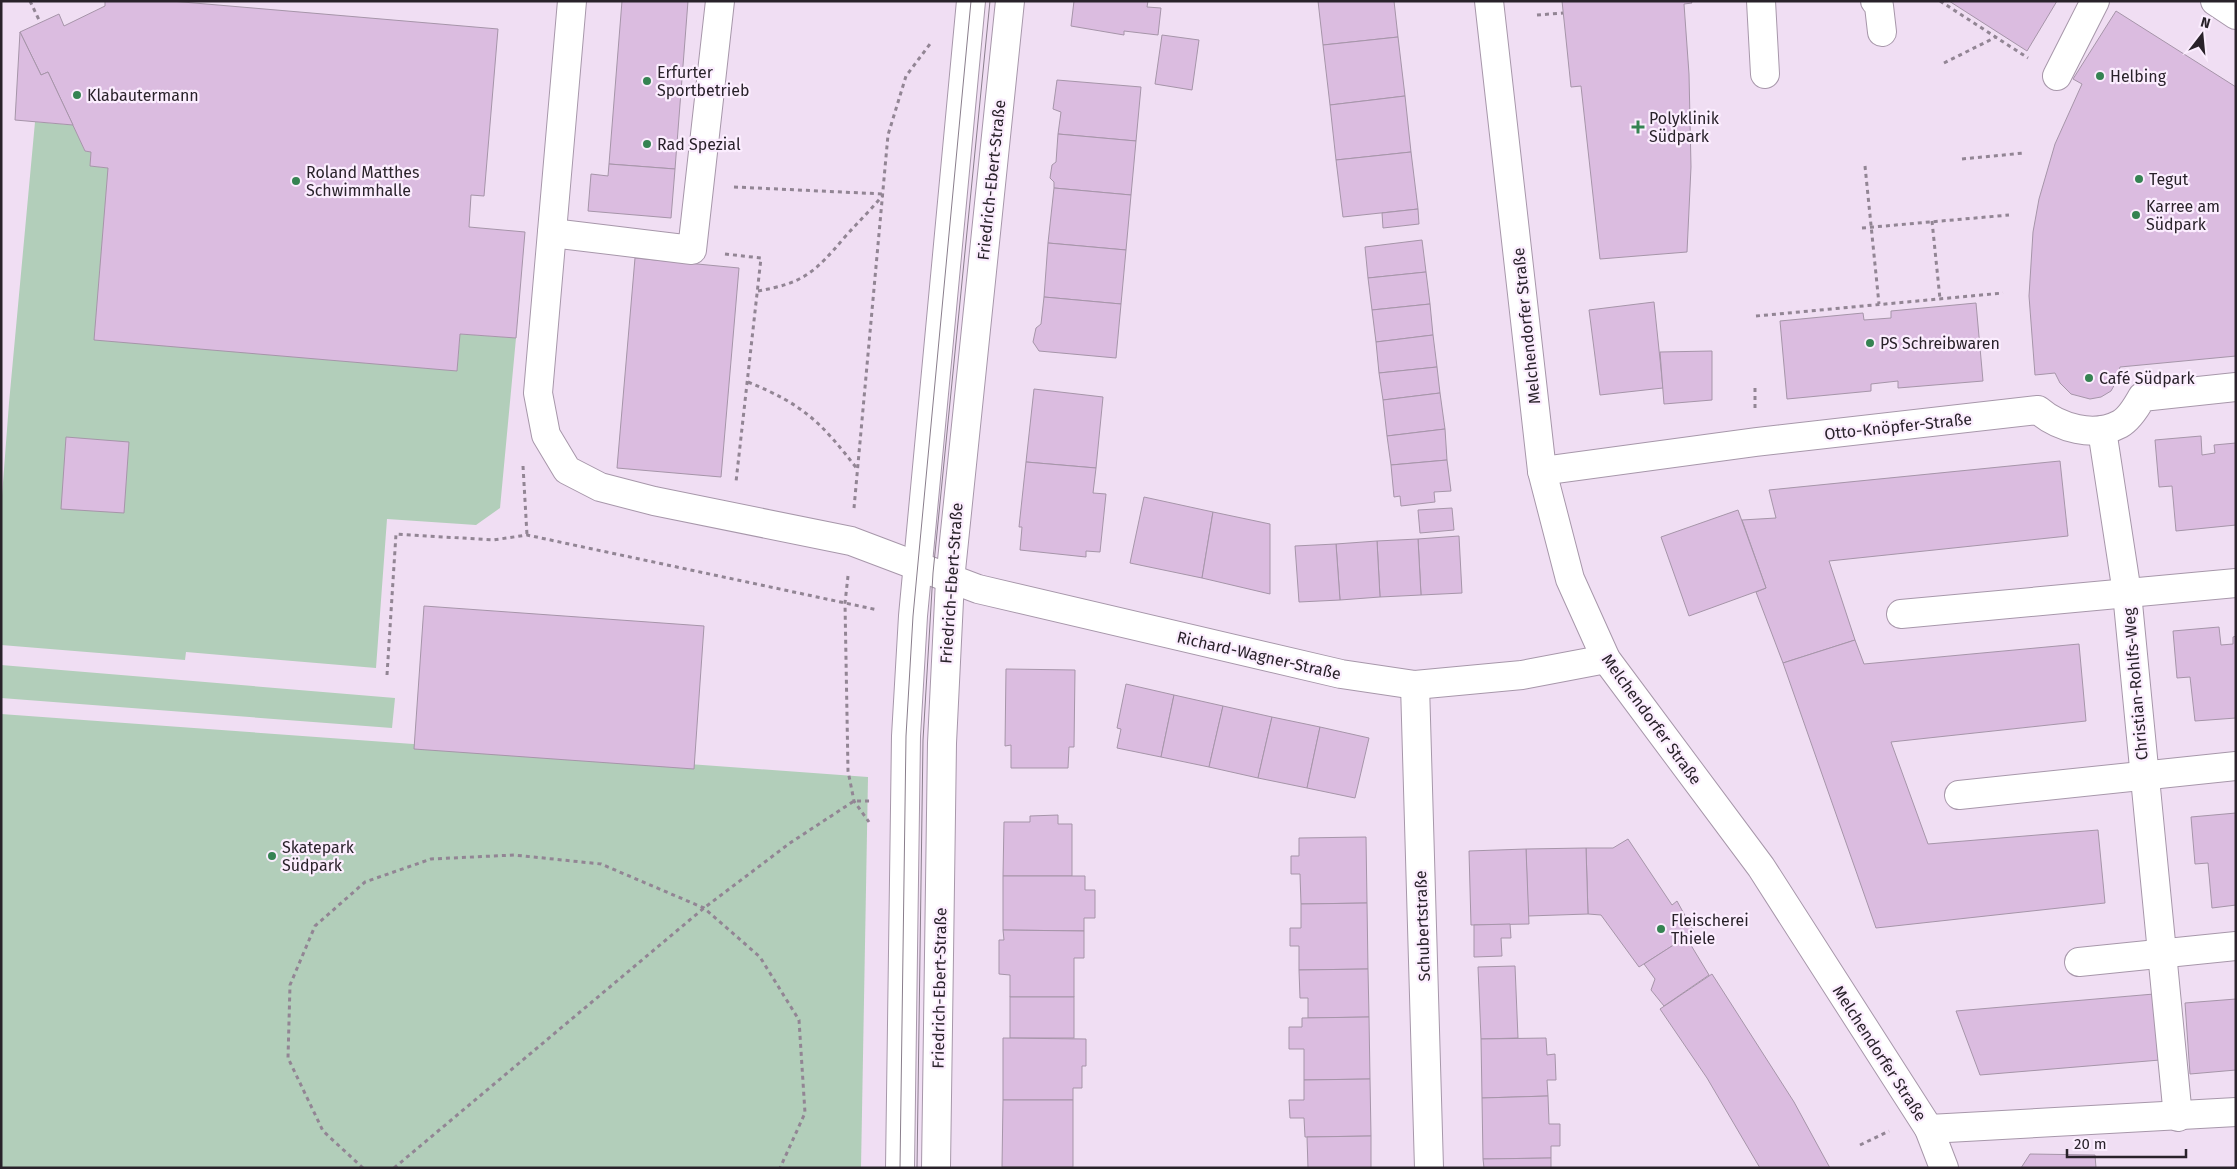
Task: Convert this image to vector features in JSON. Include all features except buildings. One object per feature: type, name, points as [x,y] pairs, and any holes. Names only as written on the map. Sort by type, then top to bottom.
[{"type":"street","name":"Richard-Wagner-Straße","points":[[572,1],[538,393],[546,435],[567,470],[600,486],[732,517],[851,541],[978,589],[1331,672],[1415,685],[1522,675],[1606,659]]},
{"type":"street","points":[[552,233],[692,250],[720,1]]},
{"type":"street","name":"Friedrich-Ebert-Straße","points":[[900,1168],[906,736],[912,616],[971,1]]},
{"type":"street","name":"Friedrich-Ebert-Straße","points":[[936,1168],[942,743],[950,580],[1010,1]]},
{"type":"street","name":"Melchendorfer Straße","points":[[1489,1],[1542,471],[1570,579],[1606,659],[1761,867],[1929,1129],[1944,1168]]},
{"type":"street","points":[[1760,1],[1765,74]]},
{"type":"street","points":[[1875,1],[1879,6],[1882,32]]},
{"type":"street","points":[[2057,76],[2095,1]]},
{"type":"street","points":[[2214,1],[2236,15]]},
{"type":"street","name":"Otto-Knöpfer-Straße","points":[[1542,471],[1756,442],[2038,410],[2052,422],[2071,428],[2102,430],[2121,424],[2137,407],[2142,397],[2236,387]]},
{"type":"street","name":"Christian-Rohlfs-Weg","points":[[2102,430],[2127,593],[2178,1117]]},
{"type":"street","name":"Christian-Rohlfs-Weg","points":[[1901,614],[2236,583]]},
{"type":"street","name":"Schubertstraße","points":[[1415,685],[1429,1168]]},
{"type":"street","name":"Christian-Rohlfs-Weg","points":[[1959,795],[2144,774],[2236,766]]},
{"type":"street","points":[[2079,962],[2236,946]]},
{"type":"street","points":[[1929,1129],[2178,1117],[2236,1112]]},
{"type":"path","points":[[30,1],[40,22]]},
{"type":"path","points":[[1940,1],[2057,76]]},
{"type":"path","points":[[1536,15],[1563,13]]},
{"type":"path","points":[[1944,63],[1996,37]]},
{"type":"path","points":[[394,1168],[704,908],[790,843],[854,801],[848,771],[845,603],[888,135],[906,76],[932,41]]},
{"type":"path","points":[[1962,159],[2024,153]]},
{"type":"path","points":[[1865,166],[1879,304]]},
{"type":"path","points":[[744,188],[884,194]]},
{"type":"path","points":[[758,291],[782,287],[802,278],[825,262],[884,194]]},
{"type":"path","points":[[1862,228],[2009,215]]},
{"type":"path","points":[[1932,221],[1940,299]]},
{"type":"path","points":[[732,517],[761,258],[740,256]]},
{"type":"path","points":[[1756,316],[2003,294]]},
{"type":"path","points":[[748,382],[777,393],[806,412],[828,432],[858,470]]},
{"type":"path","points":[[387,675],[396,534],[493,540],[527,535],[845,603]]},
{"type":"path","points":[[363,1168],[323,1131],[288,1058],[290,985],[312,934],[316,926],[365,882],[431,860],[514,854],[601,864],[704,908],[760,956],[799,1020],[805,1113],[780,1168]]},
{"type":"green space","points":[[35,122],[73,125],[85,151],[91,152],[90,166],[108,168],[457,370],[460,334],[516,338],[500,508],[476,525],[387,519],[376,668],[186,652],[185,660],[1,645],[1,509]]},
{"type":"green space","points":[[1,665],[395,698],[392,728],[1,698]]},
{"type":"green space","points":[[1,714],[868,777],[861,1168],[1,1168]]},
{"type":"tram line","points":[[900,1168],[906,736],[913,616],[971,1]]},
{"type":"tram line","points":[[917,1168],[923,740],[933,573],[990,1]]},
{"type":"place","name":"Helbing","points":[[2100,76]]},
{"type":"place","name":"Erfurter Sportbetrieb","points":[[647,81]]},
{"type":"place","name":"Klabautermann","points":[[77,95]]},
{"type":"place","name":"Polyklinik Südpark","points":[[1638,127]]},
{"type":"place","name":"Rad Spezial","points":[[647,144]]},
{"type":"place","name":"Tegut","points":[[2139,179]]},
{"type":"place","name":"Roland Matthes Schwimmhalle","points":[[296,181]]},
{"type":"place","name":"Karree am Südpark","points":[[2136,215]]},
{"type":"place","name":"PS Schreibwaren","points":[[1870,343]]},
{"type":"place","name":"Café Südpark","points":[[2089,378]]},
{"type":"place","name":"Skatepark Südpark","points":[[272,856]]},
{"type":"place","name":"Fleischerei Thiele","points":[[1661,929]]}]
